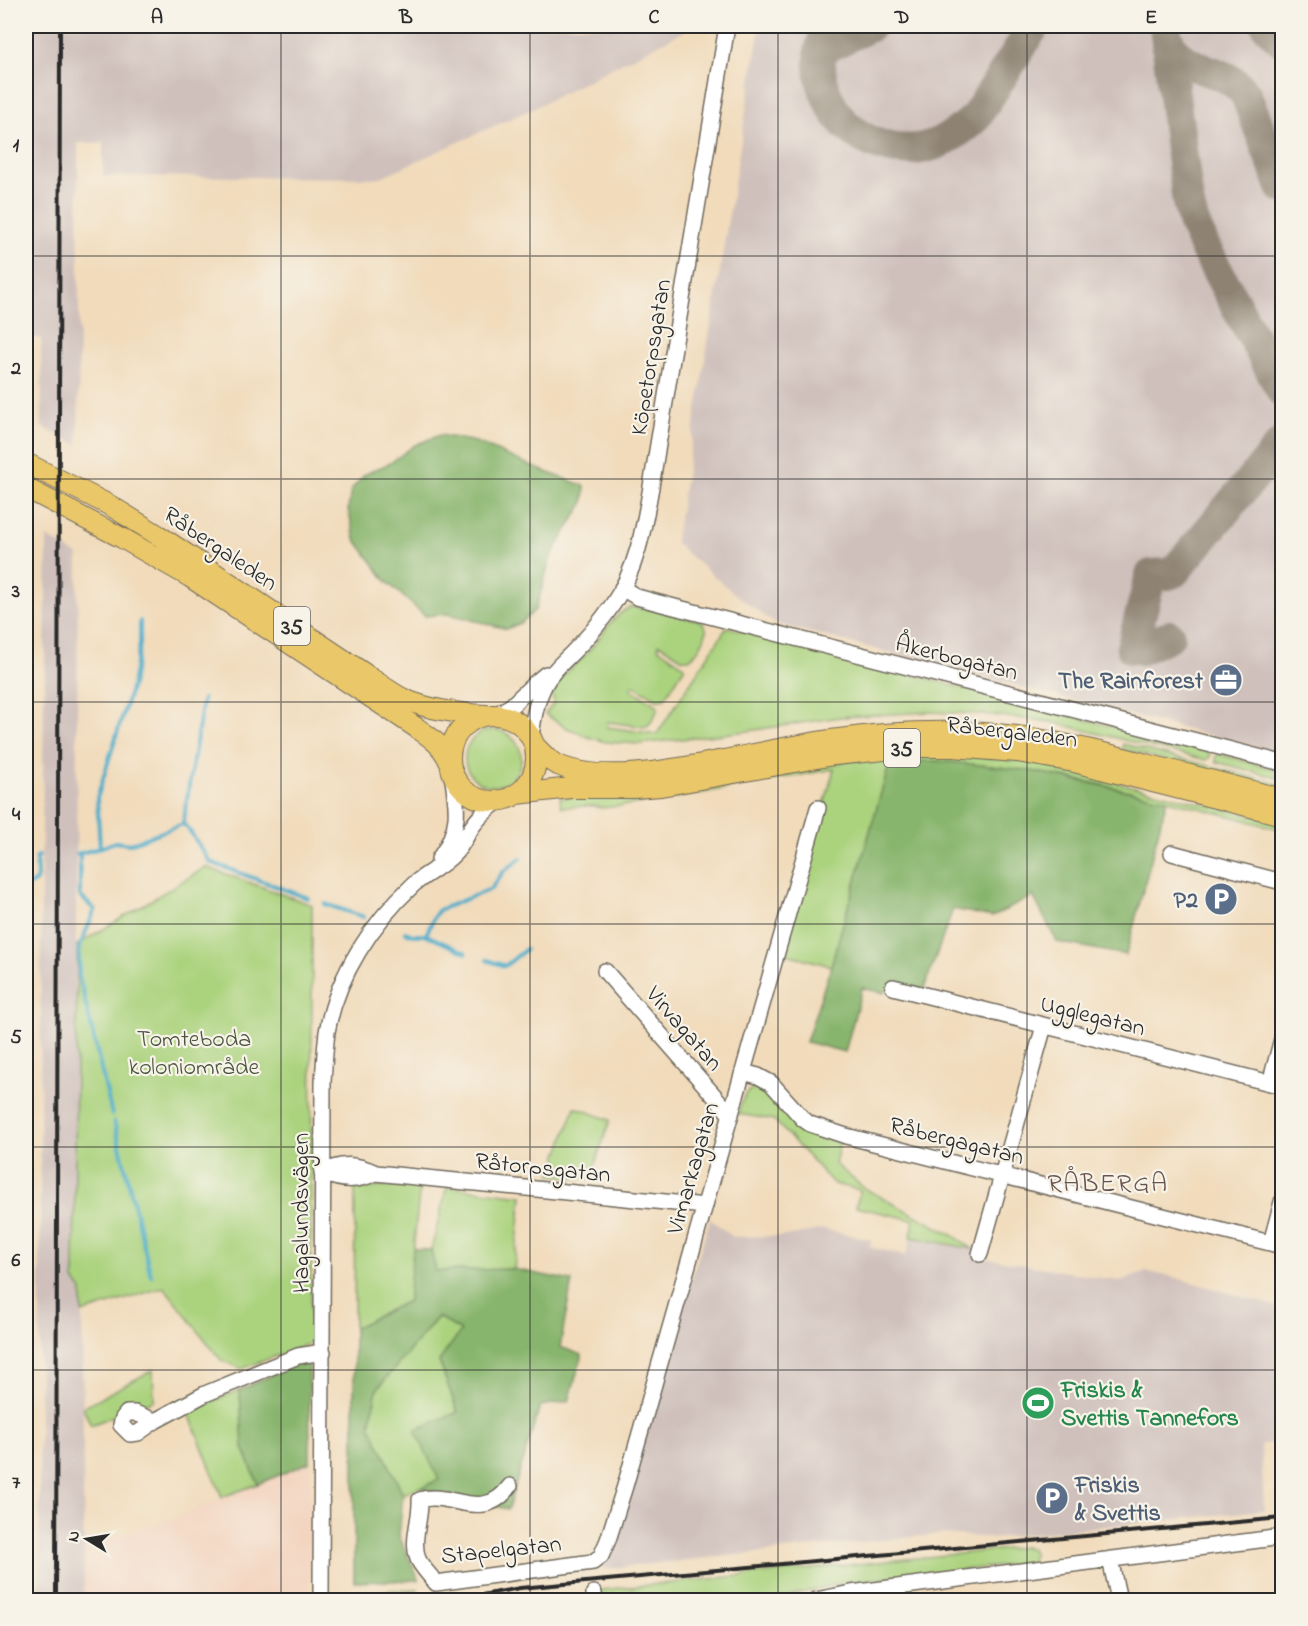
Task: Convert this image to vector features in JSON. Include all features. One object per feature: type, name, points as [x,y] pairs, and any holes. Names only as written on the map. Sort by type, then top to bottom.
[{"type":"main road","name":"Råbergaleden","points":[[26,463],[111,506],[402,698],[437,710],[490,715]]},
{"type":"main road","name":"Råbergaleden","points":[[26,488],[190,576],[437,742],[451,769]]},
{"type":"main road","name":"35","points":[[490,715],[516,721],[524,728],[532,741]]},
{"type":"main road","points":[[451,769],[452,744],[458,732],[467,723],[490,715]]},
{"type":"main road","name":"Råbergaleden","points":[[532,741],[550,761],[568,769],[609,774],[634,774],[683,768],[800,745],[870,735],[954,731],[1019,737],[1078,747],[1282,799]]},
{"type":"main road","points":[[517,794],[527,785],[534,772],[536,759],[532,741]]},
{"type":"main road","name":"Råbergaleden","points":[[517,794],[571,788],[661,786],[834,755],[915,747],[953,747],[1045,756],[1126,774],[1282,815]]},
{"type":"main road","name":"35","points":[[451,769],[460,786],[470,795],[484,801],[508,799],[517,794]]},
{"type":"street","name":"Köpetorpsgatan","points":[[532,741],[536,706],[540,694],[554,670],[595,628],[615,602],[636,555],[645,517],[727,26]]},
{"type":"street","name":"Åkerbogatan","points":[[622,588],[637,597],[1282,764]]},
{"type":"street","name":"Köpetorpsgatan","points":[[490,715],[511,706],[544,675],[554,670]]},
{"type":"street","name":"Hagalundsvägen","points":[[430,872],[454,834],[457,802],[451,769]]},
{"type":"street","name":"Hagalundsvägen","points":[[322,1597],[322,1173],[324,1059],[328,1030],[336,1000],[350,966],[367,938],[390,908],[416,883],[455,853],[484,812],[498,801]]},
{"type":"street","name":"Vimarkagatan","points":[[608,1540],[818,808]]},
{"type":"street","points":[[1172,853],[1282,882]]},
{"type":"street","name":"Virvagatan","points":[[605,971],[731,1114]]},
{"type":"street","name":"Ugglegatan","points":[[893,987],[1276,1085]]},
{"type":"street","points":[[980,1254],[1044,1026]]},
{"type":"street","points":[[1276,1085],[1282,1039]]},
{"type":"street","name":"Råbergagatan","points":[[743,1072],[771,1083],[803,1119],[819,1128],[1277,1245]]},
{"type":"street","name":"Råtorpsgatan","points":[[322,1173],[338,1166],[351,1165],[376,1173],[705,1206]]},
{"type":"street","points":[[1277,1245],[1282,1202]]},
{"type":"street","points":[[155,1421],[206,1394],[298,1356],[323,1352]]},
{"type":"street","name":"Stapelgatan","points":[[510,1486],[493,1502],[481,1505],[429,1497],[420,1500],[421,1511],[416,1541],[418,1559],[436,1583],[593,1562],[601,1556],[608,1540]]},
{"type":"street","points":[[816,1600],[852,1597],[1110,1559],[1282,1537]]},
{"type":"street","points":[[1110,1559],[1119,1600]]},
{"type":"shaded area","points":[[26,26],[694,26],[534,108],[379,178],[103,176],[103,143],[78,143],[78,445],[42,427],[41,338],[26,338]]},
{"type":"shaded area","points":[[760,26],[1282,26],[1282,754],[774,623],[735,594],[675,543]]},
{"type":"shaded area","points":[[47,537],[78,555],[74,1280],[82,1291],[84,1600],[34,1600],[39,1584],[41,883]]},
{"type":"shaded area","points":[[710,1219],[733,1237],[785,1236],[824,1229],[871,1240],[870,1247],[906,1256],[911,1237],[973,1249],[986,1258],[1119,1281],[1146,1272],[1166,1275],[1282,1308],[1282,1440],[1261,1445],[1264,1510],[992,1538],[942,1534],[602,1569]]},
{"type":"shaded area","points":[[310,1462],[309,1600],[84,1600],[84,1546],[166,1521]]},
{"type":"green space","points":[[440,435],[476,442],[543,471],[585,486],[584,502],[551,556],[536,609],[522,622],[507,629],[448,614],[425,616],[386,581],[355,539],[348,509],[351,490],[365,474],[390,463],[415,445]]},
{"type":"green space","points":[[630,607],[657,610],[701,621],[706,632],[700,647],[688,659],[683,659],[659,644],[658,648],[684,666],[665,698],[657,699],[633,685],[631,689],[658,708],[649,724],[645,727],[608,722],[607,727],[657,734],[727,627],[1207,751],[1210,757],[1206,760],[1051,722],[982,714],[929,712],[840,717],[640,744],[606,742],[565,727],[545,714],[554,703],[551,688],[584,657],[612,621]]},
{"type":"green space","points":[[488,730],[498,730],[513,738],[519,747],[521,758],[519,769],[513,778],[498,786],[488,786],[477,781],[470,774],[465,763],[465,753],[470,742],[477,735]]},
{"type":"green space","points":[[1123,744],[1282,785],[1282,790],[1122,749]]},
{"type":"green space","points":[[947,754],[1033,762],[1282,823],[1282,830],[1070,778],[984,765],[890,762],[831,966],[783,953],[834,769],[657,801],[602,808],[561,807],[560,798],[834,763]]},
{"type":"green space","points":[[1219,754],[1282,771],[1282,779],[1216,762],[1216,756]]},
{"type":"green space","points":[[938,761],[1032,771],[1167,799],[1126,955],[1057,942],[1033,896],[992,917],[953,909],[924,989],[893,982],[884,993],[862,988],[845,1052],[806,1042],[831,966],[890,762]]},
{"type":"green space","name":"Tomteboda koloniområde","points":[[206,867],[312,905],[311,1343],[242,1369],[221,1360],[164,1287],[82,1313],[82,1291],[74,1280],[77,945]]},
{"type":"green space","points":[[757,1088],[765,1090],[799,1125],[810,1132],[840,1142],[835,1164],[864,1188],[954,1236],[973,1249],[911,1237],[914,1220],[856,1207],[860,1190],[834,1184],[774,1120],[738,1114],[744,1097]]},
{"type":"green space","points":[[575,1107],[610,1120],[590,1179],[551,1175]]},
{"type":"green space","points":[[420,1184],[408,1301],[354,1328],[355,1189]]},
{"type":"green space","points":[[447,1187],[522,1196],[514,1269],[435,1271],[431,1250]]},
{"type":"green space","points":[[413,1249],[431,1250],[436,1271],[514,1269],[572,1281],[560,1347],[582,1355],[569,1401],[540,1406],[508,1509],[419,1488],[439,1480],[415,1430],[458,1412],[439,1361],[461,1331],[438,1317],[377,1389],[370,1426],[403,1494],[399,1536],[419,1580],[354,1582],[354,1328],[408,1301]]},
{"type":"green space","points":[[438,1317],[461,1331],[439,1361],[458,1413],[439,1480],[403,1494],[370,1426],[377,1389]]},
{"type":"green space","points":[[309,1362],[310,1462],[258,1484],[243,1447],[240,1390],[298,1363]]},
{"type":"green space","points":[[153,1370],[154,1400],[91,1425],[83,1407]]},
{"type":"green space","points":[[240,1390],[243,1447],[258,1484],[222,1497],[188,1411]]},
{"type":"green space","points":[[1025,1547],[1031,1549],[1034,1555],[1031,1563],[846,1582],[772,1600],[602,1600],[601,1590]]},
{"type":"green space","points":[[419,1589],[385,1600],[348,1600],[355,1592]]},
{"type":"waterway","points":[[100,848],[97,798],[132,685],[140,644],[140,621]]},
{"type":"waterway","points":[[183,824],[203,699]]},
{"type":"waterway","points":[[77,854],[115,842],[130,844],[183,824],[210,862],[308,898]]},
{"type":"waterway","points":[[80,854],[80,896],[95,910],[79,948],[79,976],[112,1115]]},
{"type":"waterway","points":[[26,887],[36,881],[36,858],[39,856]]},
{"type":"waterway","points":[[426,935],[439,910],[491,889],[503,872],[521,858]]},
{"type":"waterway","points":[[325,904],[364,917]]},
{"type":"waterway","points":[[405,932],[413,935],[426,935],[466,953]]},
{"type":"waterway","points":[[487,960],[505,966],[526,949]]},
{"type":"waterway","points":[[114,1121],[151,1276]]},
{"type":"taxiway","points":[[828,26],[824,35],[820,63],[822,82],[829,101],[837,114],[859,135],[887,147],[902,149],[918,149],[939,143],[956,134],[975,118],[1034,26]]},
{"type":"taxiway","points":[[820,50],[870,26]]},
{"type":"taxiway","points":[[1165,26],[1188,202],[1193,221],[1205,248],[1282,391]]},
{"type":"taxiway","points":[[1267,26],[1282,41]]},
{"type":"taxiway","points":[[1166,35],[1181,58],[1226,78],[1246,95],[1282,187]]},
{"type":"taxiway","points":[[1132,648],[1151,575],[1174,572],[1282,443]]},
{"type":"taxiway","points":[[1133,645],[1141,649],[1169,636]]},
{"type":"railway","points":[[56,1600],[60,26]]},
{"type":"railway","points":[[455,1600],[520,1588],[1282,1518]]},
{"type":"place","name":"The Rainforest","points":[[1226,680]]},
{"type":"place","name":"P2","points":[[1221,899]]},
{"type":"place","name":"Friskis & Svettis Tannefors","points":[[1038,1403]]},
{"type":"place","name":"Friskis & Svettis","points":[[1052,1498]]},
{"type":"district","name":"RÅBERGA","points":[[1108,1182]]}]
